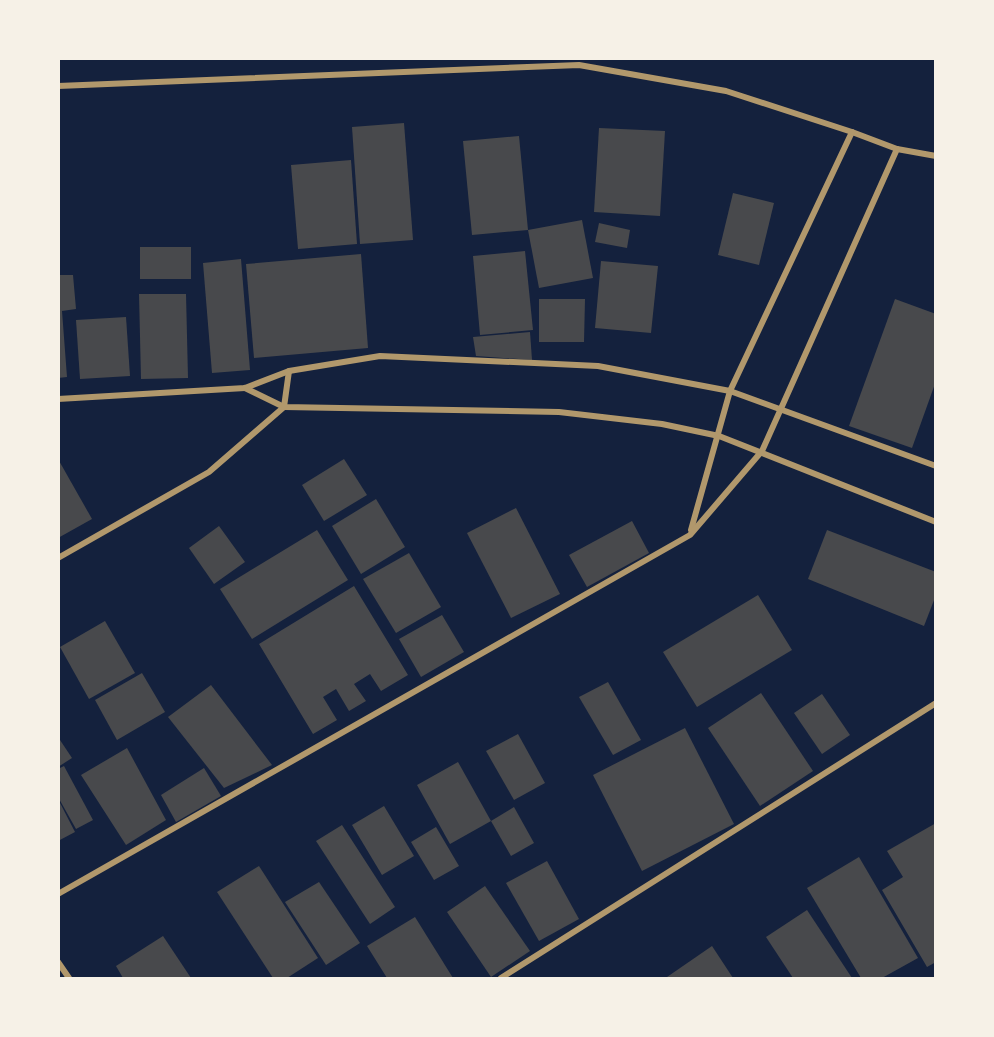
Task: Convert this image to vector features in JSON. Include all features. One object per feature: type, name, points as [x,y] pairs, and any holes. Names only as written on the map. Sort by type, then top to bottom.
[{"type":"street","points":[[58,86],[579,65],[726,91],[897,149],[936,156]]},
{"type":"street","points":[[690,535],[730,391],[852,132]]},
{"type":"street","points":[[58,894],[690,535],[762,451],[897,149]]},
{"type":"street","points":[[58,399],[245,388],[289,371],[380,356],[598,366],[730,391],[936,466]]},
{"type":"street","points":[[58,558],[209,472],[284,407],[289,371]]},
{"type":"street","points":[[245,388],[284,407],[559,412],[662,424],[719,436],[762,451],[936,522]]},
{"type":"street","points":[[501,978],[936,703]]},
{"type":"street","points":[[58,962],[69,978]]},
{"type":"building","points":[[404,123],[413,240],[360,244],[352,127]]},
{"type":"building","points":[[599,128],[665,131],[660,216],[594,212]]},
{"type":"building","points":[[519,136],[528,230],[472,235],[463,141]]},
{"type":"building","points":[[351,160],[357,244],[298,249],[291,165]]},
{"type":"building","points":[[733,193],[774,203],[759,265],[718,255]]},
{"type":"building","points":[[582,220],[593,278],[539,288],[528,230]]},
{"type":"building","points":[[599,223],[630,230],[627,248],[595,242]]},
{"type":"building","points":[[140,247],[191,247],[191,279],[140,279]]},
{"type":"building","points":[[525,251],[533,330],[480,335],[473,256]]},
{"type":"building","points":[[361,254],[368,348],[254,358],[246,264]]},
{"type":"building","points":[[241,259],[250,370],[212,373],[203,263]]},
{"type":"building","points":[[601,261],[658,266],[651,333],[595,328]]},
{"type":"building","points":[[58,275],[73,275],[76,309],[62,311],[67,377],[58,378]]},
{"type":"building","points":[[139,294],[186,294],[188,378],[141,379]]},
{"type":"building","points":[[539,299],[585,299],[584,342],[539,342]]},
{"type":"building","points":[[895,299],[936,314],[936,381],[912,448],[849,426]]},
{"type":"building","points":[[126,317],[130,376],[80,379],[76,320]]},
{"type":"building","points":[[530,332],[532,360],[476,356],[473,337]]},
{"type":"building","points":[[58,459],[92,519],[58,538]]},
{"type":"building","points":[[344,459],[367,495],[324,521],[302,485]]},
{"type":"building","points":[[376,499],[405,547],[361,574],[332,526]]},
{"type":"building","points":[[516,508],[560,594],[511,618],[467,533]]},
{"type":"building","points":[[632,521],[649,553],[587,587],[569,555]]},
{"type":"building","points":[[219,526],[245,562],[214,584],[189,548]]},
{"type":"building","points":[[317,530],[348,580],[252,639],[220,589]]},
{"type":"building","points":[[827,530],[936,572],[936,595],[924,626],[808,579]]},
{"type":"building","points":[[409,553],[441,607],[396,633],[363,579]]},
{"type":"building","points":[[354,586],[408,675],[381,691],[370,674],[354,684],[366,701],[349,711],[336,689],[323,697],[337,720],[313,734],[259,644]]},
{"type":"building","points":[[758,595],[792,650],[697,707],[663,652]]},
{"type":"building","points":[[442,615],[464,652],[421,677],[399,639]]},
{"type":"building","points":[[105,621],[135,673],[89,699],[60,647]]},
{"type":"building","points":[[142,673],[165,712],[117,740],[95,700]]},
{"type":"building","points":[[608,682],[641,740],[613,755],[579,697]]},
{"type":"building","points":[[211,685],[272,765],[224,788],[168,717]]},
{"type":"building","points":[[761,693],[813,771],[760,806],[708,728]]},
{"type":"building","points":[[822,694],[850,735],[822,754],[794,713]]},
{"type":"building","points":[[685,728],[734,824],[642,871],[593,775]]},
{"type":"building","points":[[518,734],[545,783],[514,800],[486,751]]},
{"type":"building","points":[[60,740],[72,758],[58,767],[58,742]]},
{"type":"building","points":[[127,748],[166,820],[126,845],[81,775]]},
{"type":"building","points":[[458,762],[491,821],[450,844],[417,785]]},
{"type":"building","points":[[64,766],[93,820],[76,829],[58,797],[58,769]]},
{"type":"building","points":[[204,768],[221,796],[176,822],[161,795]]},
{"type":"building","points":[[58,799],[75,832],[58,841]]},
{"type":"building","points":[[384,806],[414,856],[382,875],[352,825]]},
{"type":"building","points":[[514,807],[534,843],[511,856],[491,821]]},
{"type":"building","points":[[936,823],[936,962],[927,967],[882,890],[903,877],[887,851]]},
{"type":"building","points":[[342,825],[395,907],[370,924],[316,841]]},
{"type":"building","points":[[436,827],[459,866],[434,880],[411,842]]},
{"type":"building","points":[[859,857],[918,958],[882,978],[861,978],[807,888]]},
{"type":"building","points":[[547,861],[579,919],[539,941],[506,883]]},
{"type":"building","points":[[259,866],[318,958],[287,978],[273,978],[217,892]]},
{"type":"building","points":[[319,882],[360,943],[326,965],[285,902]]},
{"type":"building","points":[[485,886],[530,951],[491,977],[447,912]]},
{"type":"building","points":[[807,910],[852,978],[793,978],[766,937]]},
{"type":"building","points":[[415,917],[453,978],[387,978],[367,946]]},
{"type":"building","points":[[163,936],[191,978],[123,978],[116,966]]},
{"type":"building","points":[[712,946],[733,978],[667,977]]}]
